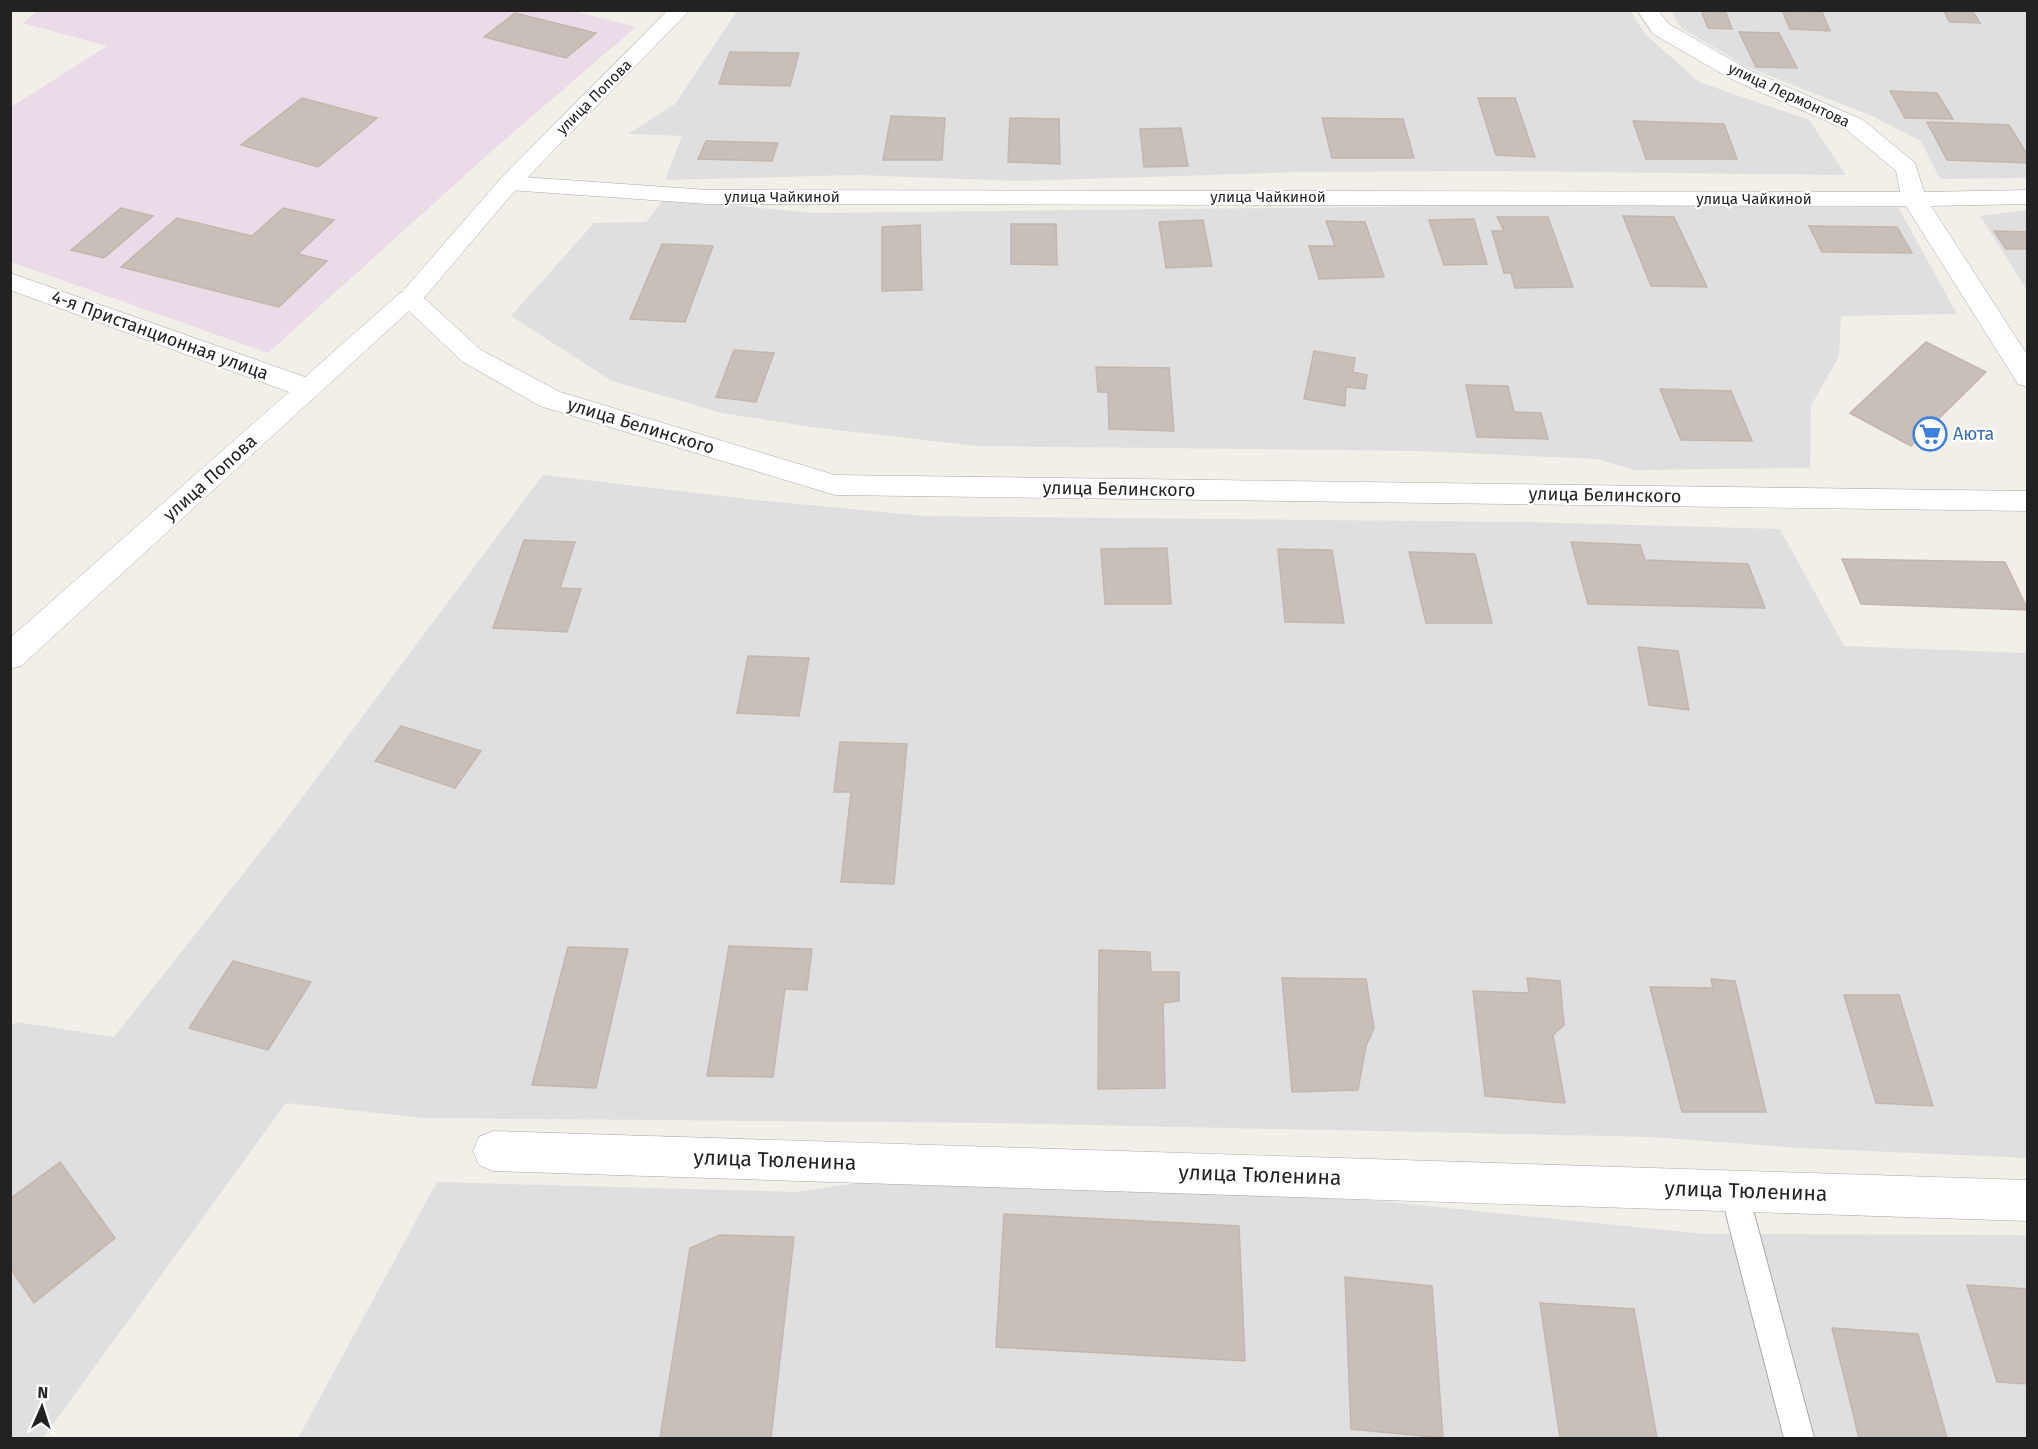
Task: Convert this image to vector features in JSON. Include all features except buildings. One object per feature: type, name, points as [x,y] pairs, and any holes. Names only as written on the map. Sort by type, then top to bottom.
[{"type":"street","name":"улица Попова","points":[[509,183],[680,10]]},
{"type":"street","name":"улица Лермонтова","points":[[1647,10],[1661,29],[1741,75],[1855,125],[1907,168],[1914,199],[2028,378]]},
{"type":"street","name":"улица Чайкиной","points":[[509,183],[708,197],[1914,199],[2028,196]]},
{"type":"street","points":[[409,299],[509,183]]},
{"type":"street","name":"4-я Пристанционная улица","points":[[10,281],[309,388]]},
{"type":"street","name":"улица Попова","points":[[10,657],[409,299]]},
{"type":"street","name":"улица Белинского","points":[[409,299],[472,356],[550,399],[836,485],[2028,501]]},
{"type":"street","name":"улица Тюленина","points":[[493,1151],[2028,1201]]},
{"type":"lane","points":[[1734,1191],[1799,1438]]},
{"type":"shaded area","points":[[569,10],[636,27],[493,150],[268,353],[11,262],[11,107],[107,46],[23,23],[37,11]]},
{"type":"shaded area","points":[[1630,10],[1645,34],[1699,82],[1809,120],[1846,175],[1491,171],[1301,172],[1019,181],[855,175],[665,180],[682,136],[628,134],[675,104],[737,11]]},
{"type":"shaded area","points":[[1671,11],[2027,11],[2027,178],[1940,179],[1921,141],[1872,116],[1747,67],[1681,28]]},
{"type":"shaded area","points":[[664,199],[814,213],[1554,205],[1898,207],[1957,314],[1841,316],[1839,356],[1811,406],[1810,468],[1634,470],[1597,459],[1417,451],[977,446],[811,427],[722,413],[612,381],[511,316],[594,223],[646,222]]},
{"type":"shaded area","points":[[2027,210],[2027,290],[1980,216]]},
{"type":"shaded area","points":[[543,475],[747,499],[924,516],[1528,522],[1780,529],[1844,646],[2027,653],[2027,1158],[1800,1148],[1651,1137],[995,1123],[423,1118],[286,1103],[43,1438],[11,1438],[11,1026],[16,1022],[114,1037],[277,831]]},
{"type":"shaded area","points":[[884,1179],[1210,1184],[1705,1234],[2027,1235],[2027,1438],[298,1438],[437,1182],[796,1192]]},
{"type":"place","name":"Аюта","points":[[1930,434]]}]
